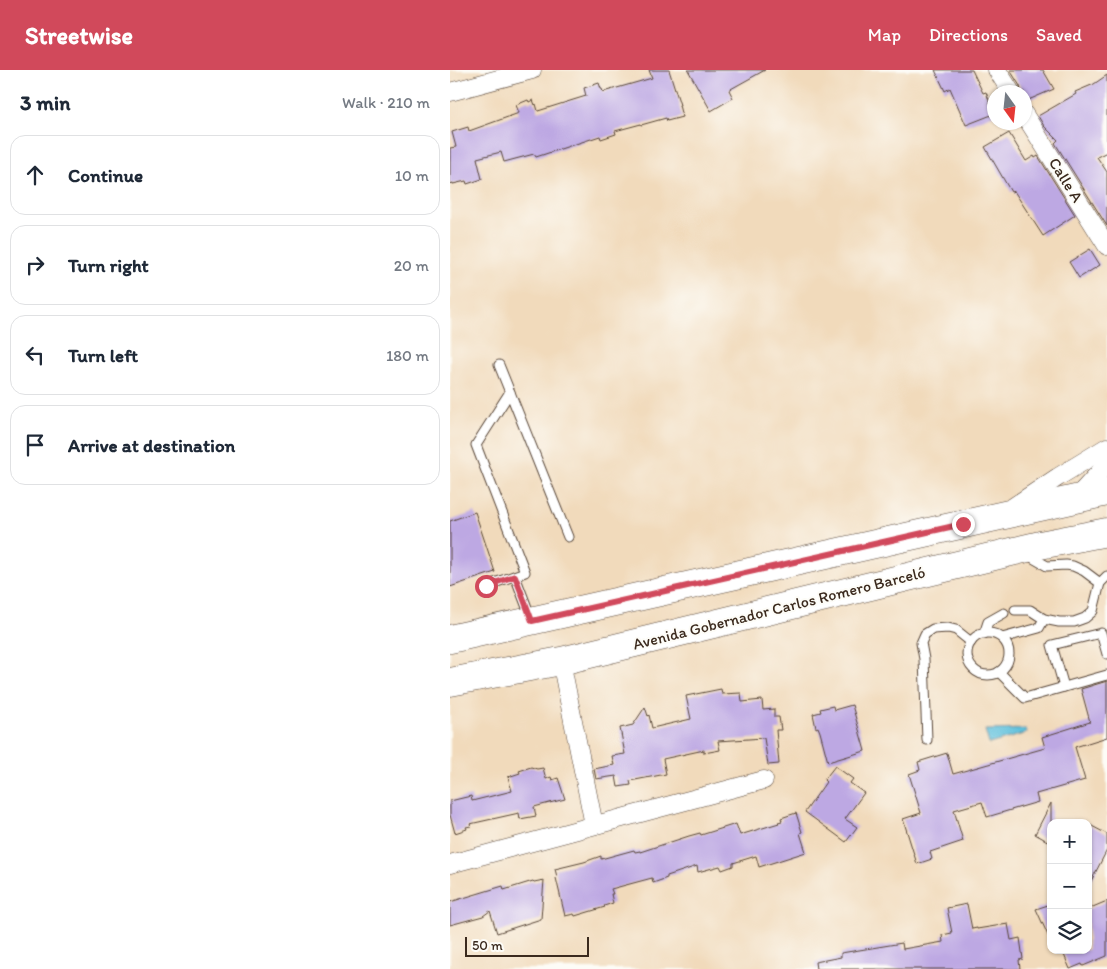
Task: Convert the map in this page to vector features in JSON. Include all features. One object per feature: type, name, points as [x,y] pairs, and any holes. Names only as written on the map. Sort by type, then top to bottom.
[{"type":"main road","points":[[450,639],[1107,492]]},
{"type":"main road","points":[[905,578],[953,551],[1052,527],[1075,499]]},
{"type":"main road","name":"Avenida Gobernador Carlos Romero Barceló","points":[[450,682],[561,660],[1019,550],[1107,532]]},
{"type":"street","points":[[450,92],[503,73],[532,70]]},
{"type":"street","points":[[997,70],[1007,85]]},
{"type":"street","name":"Calle A","points":[[1032,127],[1107,246]]},
{"type":"street","points":[[1001,516],[1058,477],[1107,448]]},
{"type":"street","points":[[1075,499],[1107,464]]},
{"type":"street","points":[[561,660],[594,825]]},
{"type":"street","points":[[450,864],[764,780]]},
{"type":"lane","points":[[499,365],[568,537]]},
{"type":"lane","points":[[486,586],[525,572],[476,445],[510,392]]},
{"type":"lane","points":[[1019,550],[1047,566],[1073,566],[1084,571],[1100,583]]},
{"type":"lane","points":[[515,576],[532,621]]},
{"type":"lane","points":[[1015,610],[1030,610],[1044,618],[1059,622],[1074,622],[1085,618],[1093,611],[1100,583],[1107,576]]},
{"type":"lane","points":[[984,634],[988,622],[1004,613]]},
{"type":"lane","points":[[1002,638],[1039,628],[1044,618]]},
{"type":"lane","points":[[927,740],[924,659],[921,643],[925,634],[933,629],[948,628],[956,630],[971,642]]},
{"type":"lane","points":[[1064,687],[1052,645],[1104,632],[1107,654]]},
{"type":"lane","points":[[989,633],[1002,638],[1009,649],[1008,662],[1004,668],[992,675],[978,673],[973,669],[967,656],[971,642],[976,637],[989,633]]},
{"type":"lane","points":[[999,672],[1025,698],[1107,675]]},
{"type":"water","points":[[1026,729],[1027,733],[989,744],[985,730]]},
{"type":"building","points":[[649,70],[669,70],[682,117],[667,121],[666,118],[615,131],[616,134],[601,139],[600,136],[536,157],[534,154],[504,162],[501,152],[477,158],[482,179],[467,184],[466,181],[450,184],[450,148],[456,147],[452,132],[468,127],[469,131],[519,113],[516,105],[528,100],[529,102],[533,100],[538,111],[586,96],[584,88],[599,83],[603,92],[652,78]]},
{"type":"building","points":[[688,70],[765,70],[729,90],[733,98],[711,111]]},
{"type":"building","points":[[935,70],[972,70],[983,93],[986,92],[987,95],[987,117],[966,125],[950,88],[945,91]]},
{"type":"building","points":[[1010,70],[1043,70],[1054,89],[1032,98],[1032,85],[1019,85]]},
{"type":"building","points":[[1107,75],[1107,152],[1097,157],[1107,172],[1107,226],[1055,143],[1058,140],[1044,126],[1038,116],[1076,94],[1075,92],[1094,84]]},
{"type":"building","points":[[1009,133],[1026,161],[1034,156],[1035,158],[1038,156],[1075,215],[1043,236],[1014,191],[1011,192],[985,147]]},
{"type":"building","points":[[1090,249],[1100,265],[1079,278],[1069,262]]},
{"type":"building","points":[[475,512],[495,572],[450,587],[450,521]]},
{"type":"building","points":[[1107,681],[1107,737],[1075,747],[1085,780],[1036,794],[1038,802],[987,817],[982,802],[954,810],[963,841],[930,852],[932,859],[917,864],[903,819],[921,813],[909,774],[920,770],[918,762],[947,753],[953,774],[1045,748],[1042,737],[1090,722],[1081,689]]},
{"type":"building","points":[[721,689],[722,694],[741,693],[742,702],[762,700],[763,710],[774,709],[774,717],[779,717],[781,730],[776,730],[779,764],[768,765],[764,738],[718,741],[720,750],[704,753],[704,750],[663,759],[666,774],[630,781],[631,785],[618,787],[616,776],[596,779],[594,769],[614,765],[612,756],[625,754],[620,728],[633,725],[645,707],[652,728],[691,719],[686,696]]},
{"type":"building","points":[[852,705],[865,751],[828,762],[813,714],[821,712],[820,709],[833,706],[834,710]]},
{"type":"building","points":[[835,766],[853,779],[850,783],[864,793],[845,819],[857,827],[846,842],[805,812],[826,782],[824,780]]},
{"type":"building","points":[[531,767],[543,768],[546,779],[551,777],[552,780],[558,778],[565,799],[534,807],[536,816],[520,819],[519,813],[470,824],[471,826],[466,827],[467,829],[455,833],[450,815],[450,801],[471,796],[472,801],[512,791],[508,777]]},
{"type":"building","points":[[1051,803],[1051,819],[1047,819],[1047,841],[1035,834]]},
{"type":"building","points":[[796,813],[806,852],[759,867],[756,856],[733,863],[733,866],[722,870],[720,866],[698,872],[697,866],[653,883],[652,878],[611,889],[613,903],[575,916],[574,914],[565,916],[555,869],[601,856],[601,859],[634,850],[635,852],[640,852],[689,836],[700,833],[701,835],[736,824],[740,835],[779,823],[782,821],[781,818]]},
{"type":"building","points":[[1092,826],[1107,834],[1107,850],[1092,879]]},
{"type":"building","points":[[544,880],[541,919],[497,933],[490,911],[483,916],[450,925],[450,902],[503,886],[504,890],[533,881]]},
{"type":"building","points":[[1107,901],[1107,956],[1070,969],[1064,954],[1092,954],[1092,907]]},
{"type":"building","points":[[967,904],[972,929],[1008,924],[1011,940],[1020,938],[1023,959],[1019,960],[1020,969],[816,969],[815,962],[841,957],[841,953],[902,943],[903,949],[943,942],[942,935],[952,933],[947,908]]},
{"type":"building","points":[[1047,905],[1047,933],[1036,909]]},
{"type":"route","points":[[486,586],[515,576],[532,621],[963,524]]}]
